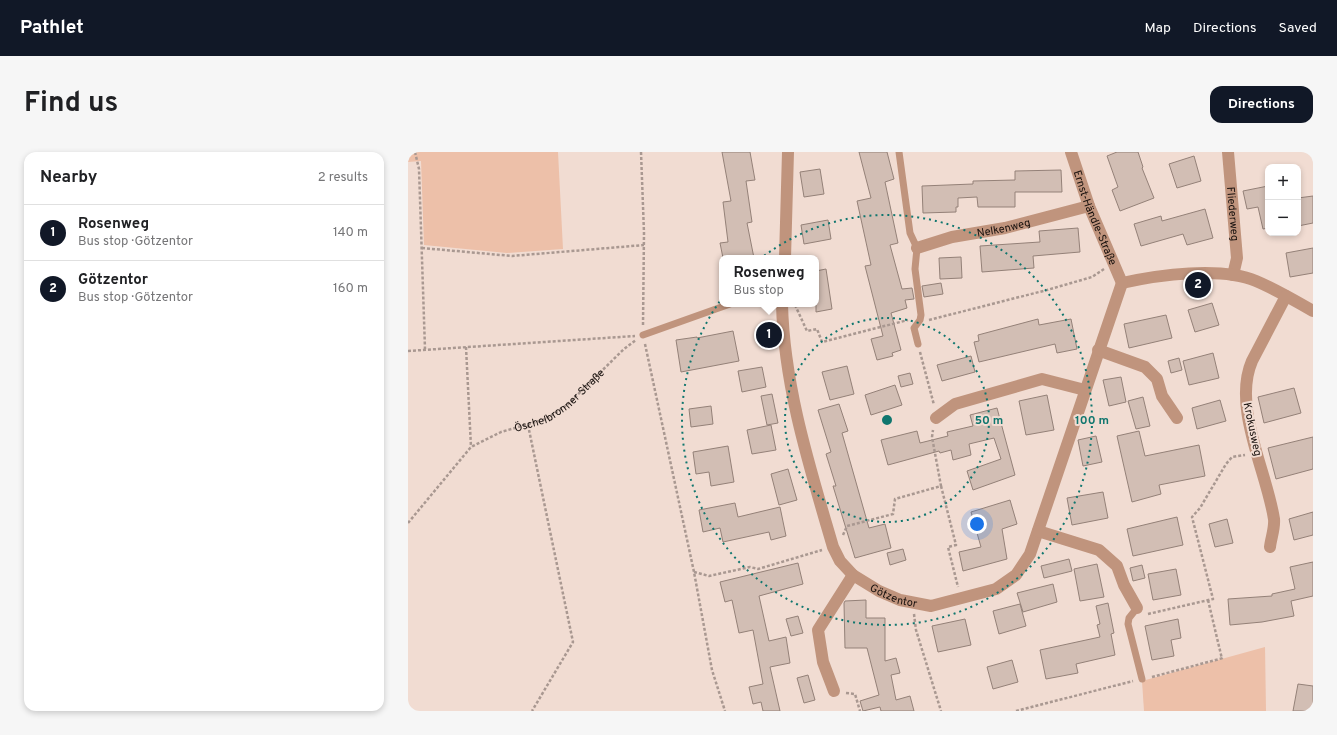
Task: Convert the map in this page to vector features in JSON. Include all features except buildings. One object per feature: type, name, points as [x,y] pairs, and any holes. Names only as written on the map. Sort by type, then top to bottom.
[{"type":"street","points":[[785,255],[788,152]]},
{"type":"street","name":"Ernst-Händle-Straße","points":[[1071,152],[1089,206],[1122,283]]},
{"type":"street","name":"Fliederweg","points":[[1228,152],[1237,258],[1233,275]]},
{"type":"street","name":"Nelkenweg","points":[[917,248],[952,237],[1004,228],[1089,206]]},
{"type":"street","points":[[1122,283],[1157,275],[1233,275],[1255,280],[1313,311]]},
{"type":"street","name":"Götzentor","points":[[782,307],[785,348],[795,406],[833,547],[840,561],[853,575],[879,591],[900,600],[931,606],[996,589],[1016,575],[1030,554],[1122,283]]},
{"type":"street","name":"Krokusweg","points":[[1270,547],[1274,521],[1247,410],[1245,388],[1247,372],[1286,296]]},
{"type":"street","points":[[1098,350],[1145,367],[1157,379],[1162,396],[1177,418]]},
{"type":"street","points":[[936,418],[955,404],[1042,379],[1072,385],[1085,390]]},
{"type":"street","points":[[1038,531],[1099,550],[1117,566],[1124,585],[1137,608]]},
{"type":"street","points":[[834,691],[823,662],[818,630],[853,575]]},
{"type":"lane","points":[[900,152],[910,233],[917,248],[915,269],[920,320],[914,328],[918,344]]},
{"type":"lane","points":[[643,335],[722,307]]},
{"type":"lane","points":[[1137,608],[1129,618],[1128,624],[1142,679]]},
{"type":"path","points":[[415,152],[419,169],[425,349]]},
{"type":"path","points":[[641,152],[644,245],[643,335],[694,572],[712,670],[725,711]]},
{"type":"path","points":[[422,248],[512,256],[644,245]]},
{"type":"path","points":[[796,307],[807,331],[817,329],[822,342],[911,319],[931,320],[1047,290],[1092,277],[1113,263]]},
{"type":"path","points":[[408,351],[643,335]]},
{"type":"path","name":"Öschelbronner Straße","points":[[408,523],[471,447],[501,432],[546,419],[567,405],[624,349],[643,335]]},
{"type":"path","points":[[918,344],[936,418],[932,437],[935,454]]},
{"type":"path","points":[[466,347],[471,447]]},
{"type":"path","points":[[528,424],[572,642],[532,711]]},
{"type":"path","points":[[1137,608],[1148,614],[1213,598],[1192,517],[1200,508],[1226,464],[1232,457],[1257,452]]},
{"type":"path","points":[[941,486],[956,544],[948,547],[962,599]]},
{"type":"path","points":[[1016,711],[1222,659],[1208,600]]},
{"type":"path","points":[[916,604],[914,612],[916,630],[942,711]]},
{"type":"path","points":[[834,691],[855,694],[860,711]]},
{"type":"shaded area","points":[[408,152],[558,152],[563,249],[507,253],[424,245],[421,161],[408,162]]},
{"type":"shaded area","points":[[1265,647],[1266,711],[1144,711],[1142,681]]},
{"type":"place","name":"Götzentor","points":[[1198,285]]},
{"type":"place","name":"Rosenweg","points":[[769,335]]}]
